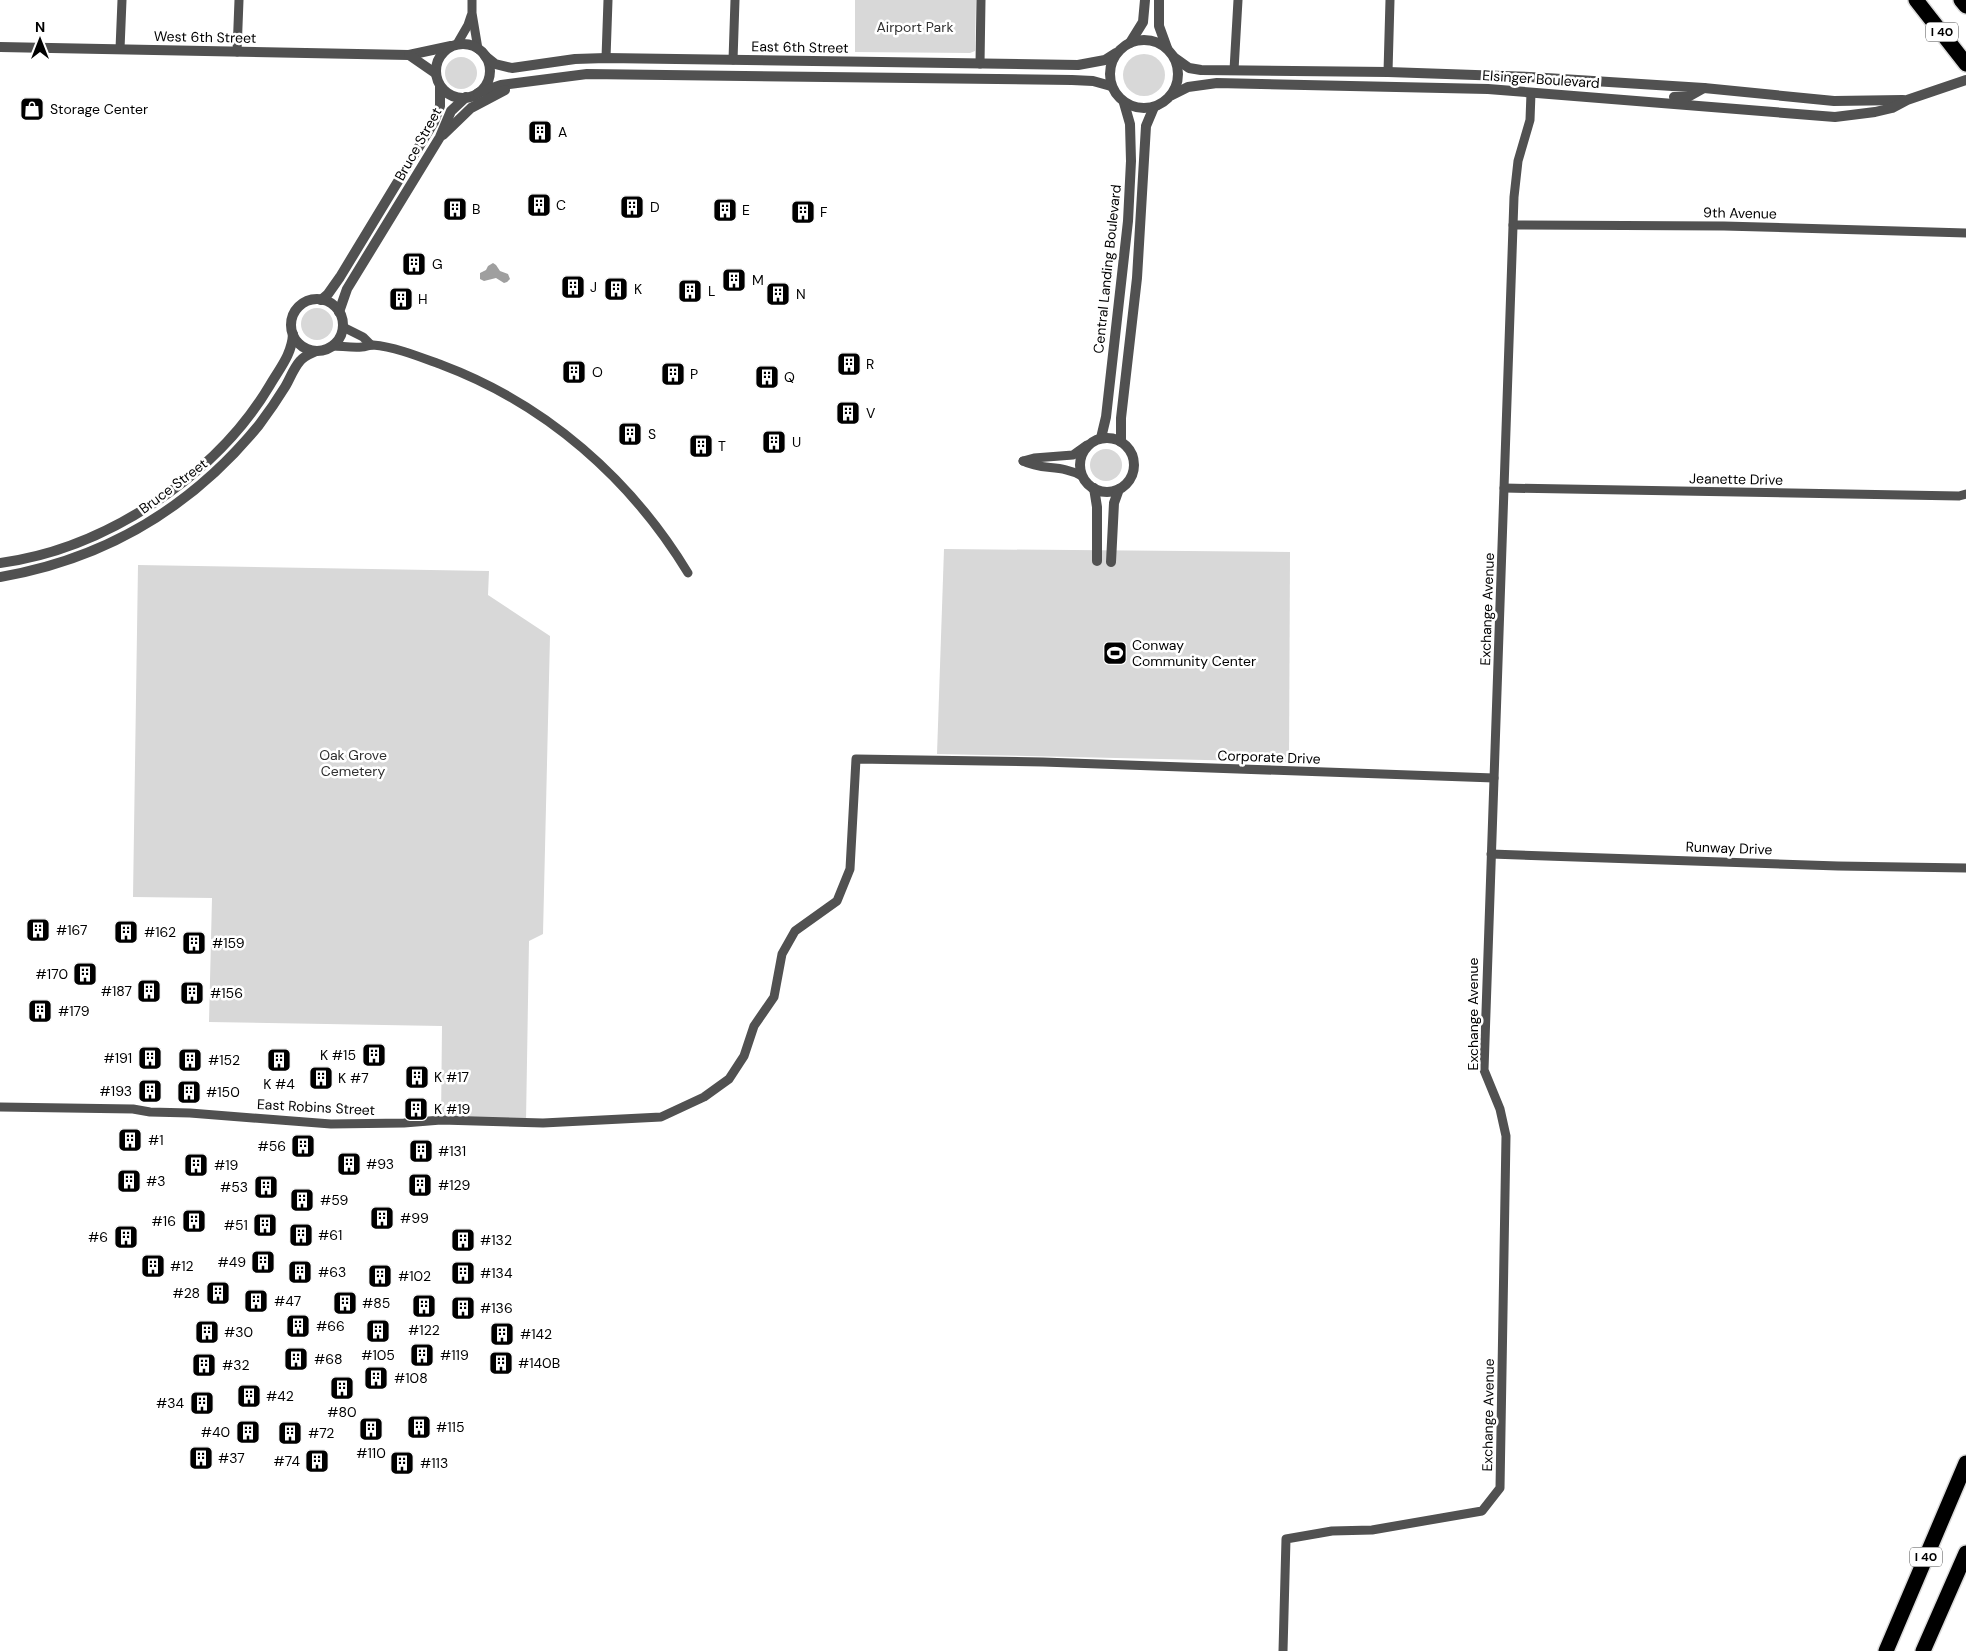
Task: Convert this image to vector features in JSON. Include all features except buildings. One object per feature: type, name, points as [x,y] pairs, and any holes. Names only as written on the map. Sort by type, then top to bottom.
[{"type":"highway","name":"I 40","points":[[1916,0],[1966,64]]},
{"type":"highway","name":"I 40","points":[[1962,0],[1966,6]]},
{"type":"highway","name":"I 40","points":[[1886,1651],[1966,1463]]},
{"type":"highway","name":"I 40","points":[[1923,1651],[1966,1553]]},
{"type":"street","points":[[120,49],[122,0]]},
{"type":"street","points":[[237,52],[239,0]]},
{"type":"street","points":[[472,0],[472,13],[482,52],[490,69],[487,82],[478,93]]},
{"type":"street","points":[[606,58],[608,0]]},
{"type":"street","points":[[733,60],[735,0]]},
{"type":"street","points":[[980,64],[981,0]]},
{"type":"street","points":[[1130,43],[1143,22],[1145,0]]},
{"type":"street","points":[[1159,0],[1159,26],[1167,48],[1178,67],[1176,87],[1172,95],[1154,107],[1144,109],[1124,103],[1111,86],[1110,69],[1116,53],[1138,40],[1153,41],[1167,48]]},
{"type":"street","points":[[1234,70],[1238,0]]},
{"type":"street","points":[[1388,72],[1390,0]]},
{"type":"street","points":[[472,13],[468,25],[454,45],[439,57],[436,72],[440,86],[452,95],[466,97],[501,86],[564,76],[608,74],[1079,80],[1094,81],[1111,86]]},
{"type":"street","points":[[454,45],[464,44],[482,52]]},
{"type":"street","name":"West 6th Street","points":[[0,46],[409,55],[454,45]]},
{"type":"street","name":"East 6th Street","points":[[482,52],[495,64],[512,68],[575,59],[606,58],[1078,65],[1105,60],[1116,53]]},
{"type":"street","points":[[409,55],[436,72]]},
{"type":"street","name":"Elsinger Boulevard","points":[[1174,58],[1194,69],[1388,72],[1530,77],[1704,88],[1834,101],[1907,100]]},
{"type":"street","points":[[1504,488],[1513,225],[1518,161],[1530,120],[1530,77]]},
{"type":"street","name":"Elsinger Boulevard","points":[[1172,95],[1188,87],[1217,83],[1488,89],[1835,116],[1875,112],[1892,108],[1907,100],[1966,80]]},
{"type":"street","points":[[440,137],[458,119],[482,101],[526,82]]},
{"type":"street","name":"Bruce Street","points":[[321,300],[328,294],[340,277],[434,122],[440,106],[440,86]]},
{"type":"street","points":[[1621,99],[1640,95],[1688,97],[1704,88]]},
{"type":"street","name":"Bruce Street","points":[[339,312],[347,289],[440,137],[451,111],[466,97]]},
{"type":"street","name":"Central Landing Boulevard","points":[[1102,438],[1128,222],[1131,161],[1130,124],[1124,103]]},
{"type":"street","name":"Central Landing Boulevard","points":[[1111,562],[1114,503],[1118,489],[1131,477],[1133,469],[1131,452],[1121,442],[1121,418],[1138,269],[1146,126],[1154,107]]},
{"type":"street","name":"9th Avenue","points":[[1513,225],[1724,226],[1966,232]]},
{"type":"street","points":[[332,346],[339,338],[343,327],[339,312],[331,304],[321,300],[309,300],[299,306],[293,316],[291,328],[300,344],[316,351],[332,346],[362,347],[371,345],[413,354],[460,372],[508,396],[547,420],[577,443],[626,488],[670,544],[688,573]]},
{"type":"street","points":[[343,327],[363,337],[371,345]]},
{"type":"street","name":"Bruce Street","points":[[0,563],[42,554],[76,543],[132,517],[183,482],[242,424],[264,396],[285,361],[292,344],[293,334]]},
{"type":"street","name":"Bruce Street","points":[[0,577],[26,572],[100,548],[123,537],[166,511],[202,484],[225,463],[266,416],[300,360],[316,351]]},
{"type":"street","points":[[1118,489],[1110,491],[1094,488],[1082,476],[1072,470],[1054,466],[1033,466],[1024,461],[1034,458],[1073,455],[1087,445],[1102,438],[1110,438],[1121,442]]},
{"type":"street","points":[[1082,476],[1080,460],[1087,445]]},
{"type":"street","points":[[1094,488],[1097,507],[1097,561]]},
{"type":"street","name":"Jeanette Drive","points":[[1504,488],[1959,496],[1966,494]]},
{"type":"street","name":"Exchange Avenue","points":[[1284,1651],[1286,1539],[1332,1531],[1372,1530],[1482,1511],[1500,1488],[1506,1136],[1500,1109],[1484,1070],[1504,488]]},
{"type":"street","points":[[42,554],[63,552],[86,545],[100,548],[100,542],[103,538],[132,522],[132,517]]},
{"type":"street","name":"Corporate Drive","points":[[661,1117],[704,1097],[729,1079],[744,1056],[754,1026],[774,997],[782,954],[795,931],[837,901],[850,869],[856,759],[1043,762],[1494,778]]},
{"type":"street","name":"Runway Drive","points":[[1491,854],[1838,866],[1966,868]]},
{"type":"street","name":"East Robins Street","points":[[0,1107],[132,1109],[150,1112],[190,1112],[331,1124],[404,1124],[441,1120],[543,1123],[661,1117]]},
{"type":"green space","name":"Airport Park","points":[[855,0],[976,0],[975,51],[970,53],[855,52]]},
{"type":"green space","points":[[1148,54],[1156,57],[1162,63],[1165,75],[1162,87],[1156,93],[1140,96],[1132,93],[1126,87],[1123,71],[1126,63],[1132,57]]},
{"type":"green space","points":[[461,57],[467,58],[472,62],[476,67],[476,79],[472,84],[467,88],[461,89],[455,88],[450,84],[446,79],[445,73],[446,67],[450,62],[455,58]]},
{"type":"green space","points":[[317,308],[328,313],[333,324],[328,335],[317,340],[306,335],[301,324],[306,313]]},
{"type":"green space","points":[[1106,449],[1112,450],[1117,454],[1121,459],[1121,471],[1117,476],[1112,480],[1106,481],[1100,480],[1095,476],[1091,471],[1090,465],[1091,459],[1095,454],[1100,450]]},
{"type":"green space","name":"Conway Community Center","points":[[944,549],[1290,552],[1289,762],[937,754]]},
{"type":"green space","name":"Oak Grove Cemetery","points":[[138,565],[489,571],[488,595],[550,636],[543,934],[529,941],[526,1121],[441,1120],[442,1026],[209,1022],[212,898],[133,897]]},
{"type":"shaded area","points":[[493,263],[500,271],[508,274],[510,279],[507,282],[504,283],[496,278],[484,281],[480,279],[480,273]]},
{"type":"place","name":"Storage Center","points":[[32,109]]},
{"type":"place","name":"A","points":[[540,132]]},
{"type":"place","name":"C","points":[[539,205]]},
{"type":"place","name":"D","points":[[632,207]]},
{"type":"place","name":"B","points":[[455,209]]},
{"type":"place","name":"E","points":[[725,210]]},
{"type":"place","name":"F","points":[[803,212]]},
{"type":"place","name":"G","points":[[414,264]]},
{"type":"place","name":"M","points":[[734,280]]},
{"type":"place","name":"J","points":[[573,287]]},
{"type":"place","name":"K","points":[[616,289]]},
{"type":"place","name":"L","points":[[690,291]]},
{"type":"place","name":"N","points":[[778,294]]},
{"type":"place","name":"H","points":[[401,299]]},
{"type":"place","name":"R","points":[[849,364]]},
{"type":"place","name":"O","points":[[574,372]]},
{"type":"place","name":"P","points":[[673,374]]},
{"type":"place","name":"Q","points":[[767,377]]},
{"type":"place","name":"V","points":[[848,413]]},
{"type":"place","name":"S","points":[[630,434]]},
{"type":"place","name":"U","points":[[774,442]]},
{"type":"place","name":"T","points":[[701,446]]},
{"type":"place","name":"Conway Community Center","points":[[1115,653]]},
{"type":"place","name":"#167","points":[[38,930]]},
{"type":"place","name":"#162","points":[[126,932]]},
{"type":"place","name":"#159","points":[[194,943]]},
{"type":"place","name":"#170","points":[[85,974]]},
{"type":"place","name":"#187","points":[[149,991]]},
{"type":"place","name":"#156","points":[[192,993]]},
{"type":"place","name":"#179","points":[[40,1011]]},
{"type":"place","name":"K #15","points":[[374,1055]]},
{"type":"place","name":"#191","points":[[150,1058]]},
{"type":"place","name":"#152","points":[[190,1060]]},
{"type":"place","name":"K #4","points":[[279,1060]]},
{"type":"place","name":"K #17","points":[[417,1077]]},
{"type":"place","name":"K #7","points":[[321,1078]]},
{"type":"place","name":"#193","points":[[150,1091]]},
{"type":"place","name":"#150","points":[[189,1092]]},
{"type":"place","name":"K #19","points":[[416,1109]]},
{"type":"place","name":"#1","points":[[130,1140]]},
{"type":"place","name":"#56","points":[[303,1146]]},
{"type":"place","name":"#131","points":[[421,1151]]},
{"type":"place","name":"#93","points":[[349,1164]]},
{"type":"place","name":"#19","points":[[196,1165]]},
{"type":"place","name":"#3","points":[[129,1181]]},
{"type":"place","name":"#129","points":[[420,1185]]},
{"type":"place","name":"#53","points":[[266,1187]]},
{"type":"place","name":"#59","points":[[302,1200]]},
{"type":"place","name":"#99","points":[[382,1218]]},
{"type":"place","name":"#16","points":[[194,1221]]},
{"type":"place","name":"#51","points":[[265,1225]]},
{"type":"place","name":"#61","points":[[301,1235]]},
{"type":"place","name":"#6","points":[[126,1237]]},
{"type":"place","name":"#132","points":[[463,1240]]},
{"type":"place","name":"#49","points":[[263,1262]]},
{"type":"place","name":"#12","points":[[153,1266]]},
{"type":"place","name":"#63","points":[[300,1272]]},
{"type":"place","name":"#134","points":[[463,1273]]},
{"type":"place","name":"#102","points":[[380,1276]]},
{"type":"place","name":"#28","points":[[218,1293]]},
{"type":"place","name":"#47","points":[[256,1301]]},
{"type":"place","name":"#85","points":[[345,1303]]},
{"type":"place","name":"#122","points":[[424,1306]]},
{"type":"place","name":"#136","points":[[463,1308]]},
{"type":"place","name":"#66","points":[[298,1326]]},
{"type":"place","name":"#105","points":[[378,1331]]},
{"type":"place","name":"#30","points":[[207,1332]]},
{"type":"place","name":"#142","points":[[502,1334]]},
{"type":"place","name":"#119","points":[[422,1355]]},
{"type":"place","name":"#68","points":[[296,1359]]},
{"type":"place","name":"#140B","points":[[501,1363]]},
{"type":"place","name":"#32","points":[[204,1365]]},
{"type":"place","name":"#108","points":[[376,1378]]},
{"type":"place","name":"#80","points":[[342,1388]]},
{"type":"place","name":"#42","points":[[249,1396]]},
{"type":"place","name":"#34","points":[[202,1403]]},
{"type":"place","name":"#115","points":[[419,1427]]},
{"type":"place","name":"#110","points":[[371,1429]]},
{"type":"place","name":"#40","points":[[248,1432]]},
{"type":"place","name":"#72","points":[[290,1433]]},
{"type":"place","name":"#37","points":[[201,1458]]},
{"type":"place","name":"#74","points":[[317,1461]]},
{"type":"place","name":"#113","points":[[402,1463]]}]
